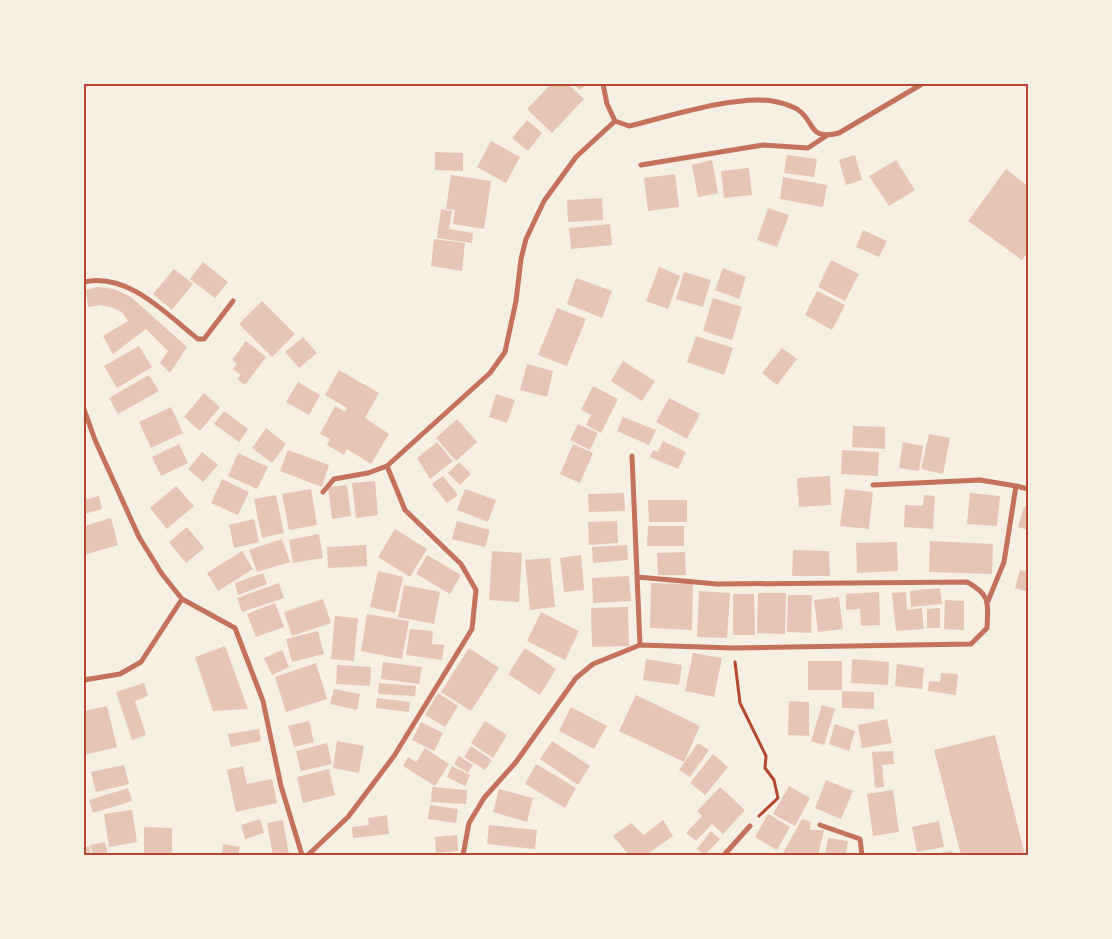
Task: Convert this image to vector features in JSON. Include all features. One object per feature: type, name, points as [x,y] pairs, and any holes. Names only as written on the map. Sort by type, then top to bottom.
[{"type":"street","points":[[603,84],[607,104],[615,121],[629,126],[747,100],[773,101],[798,110],[813,130],[826,136]]},
{"type":"street","points":[[641,165],[763,145],[808,148],[826,136],[839,133],[922,84]]},
{"type":"street","points":[[323,492],[334,479],[368,473],[387,466],[490,373],[505,352],[526,239],[544,201],[576,157],[615,121]]},
{"type":"street","points":[[84,282],[99,281],[131,289],[198,338],[204,339],[233,301]]},
{"type":"street","points":[[84,409],[95,440],[139,537],[162,574],[182,599],[235,628],[263,701],[281,786],[302,855]]},
{"type":"street","points":[[632,456],[640,645]]},
{"type":"street","points":[[308,855],[348,817],[388,763],[472,629],[476,590],[461,564],[405,510],[387,466]]},
{"type":"street","points":[[874,485],[980,480],[1028,489]]},
{"type":"street","points":[[463,855],[469,823],[484,798],[516,762],[576,678],[593,664],[640,645],[733,648],[971,644],[987,628],[988,602],[1004,562],[1016,486]]},
{"type":"street","points":[[637,577],[717,584],[967,582],[980,589],[988,602]]},
{"type":"street","points":[[84,680],[120,674],[141,662],[182,599]]},
{"type":"street","points":[[820,825],[860,840],[862,855]]},
{"type":"street","points":[[724,855],[750,826]]},
{"type":"path","points":[[733,648],[740,703],[766,756],[765,768],[774,780],[778,798],[750,826]]},
{"type":"building","points":[[551,84],[568,84],[584,99],[552,133],[527,109]]},
{"type":"building","points":[[573,84],[586,84],[580,90]]},
{"type":"building","points":[[527,120],[542,133],[528,151],[512,138]]},
{"type":"building","points":[[491,141],[520,157],[506,183],[477,167]]},
{"type":"building","points":[[435,152],[463,153],[463,171],[435,170]]},
{"type":"building","points":[[787,155],[817,159],[814,177],[784,173]]},
{"type":"building","points":[[855,155],[862,180],[846,185],[839,160]]},
{"type":"building","points":[[712,160],[718,193],[698,197],[692,165]]},
{"type":"building","points":[[896,160],[915,190],[889,206],[869,176]]},
{"type":"building","points":[[749,168],[752,195],[724,198],[721,171]]},
{"type":"building","points":[[1006,169],[1028,186],[1028,252],[1022,260],[968,221]]},
{"type":"building","points":[[675,174],[679,207],[648,211],[644,178]]},
{"type":"building","points":[[451,175],[491,181],[484,229],[453,224],[455,210],[446,209]]},
{"type":"building","points":[[783,177],[827,185],[823,207],[780,199]]},
{"type":"building","points":[[602,198],[603,220],[568,222],[567,200]]},
{"type":"building","points":[[768,208],[789,215],[777,247],[757,240]]},
{"type":"building","points":[[441,209],[452,211],[449,229],[473,233],[472,243],[437,238]]},
{"type":"building","points":[[610,224],[612,245],[571,249],[569,228]]},
{"type":"building","points":[[863,230],[887,241],[879,257],[856,247]]},
{"type":"building","points":[[434,239],[465,243],[462,271],[431,266]]},
{"type":"building","points":[[831,260],[859,274],[845,301],[818,287]]},
{"type":"building","points":[[203,262],[228,282],[215,298],[190,279]]},
{"type":"building","points":[[659,267],[680,276],[668,309],[646,301]]},
{"type":"building","points":[[723,268],[746,277],[739,299],[715,290]]},
{"type":"building","points":[[174,269],[193,284],[172,310],[153,294]]},
{"type":"building","points":[[684,272],[711,280],[703,307],[676,299]]},
{"type":"building","points":[[576,278],[612,291],[602,318],[567,304]]},
{"type":"building","points":[[98,287],[114,289],[131,297],[187,347],[170,373],[160,363],[168,351],[146,329],[113,354],[103,336],[128,321],[122,312],[111,307],[100,305],[88,307],[86,290]]},
{"type":"building","points":[[817,291],[845,305],[832,330],[805,315]]},
{"type":"building","points":[[713,298],[742,307],[732,340],[703,331]]},
{"type":"building","points":[[262,301],[295,334],[272,357],[239,324]]},
{"type":"building","points":[[557,308],[586,319],[567,366],[538,355]]},
{"type":"building","points":[[696,336],[733,348],[724,375],[687,362]]},
{"type":"building","points":[[303,337],[317,353],[299,368],[285,352]]},
{"type":"building","points":[[246,341],[266,357],[245,385],[237,379],[241,375],[233,369],[237,364],[232,360]]},
{"type":"building","points":[[139,346],[152,367],[117,388],[104,366]]},
{"type":"building","points":[[782,348],[797,359],[777,385],[762,373]]},
{"type":"building","points":[[623,361],[655,381],[642,401],[611,381]]},
{"type":"building","points":[[527,364],[553,371],[547,397],[520,390]]},
{"type":"building","points":[[339,370],[379,393],[365,418],[389,434],[371,464],[347,449],[344,455],[327,445],[330,439],[320,434],[335,406],[345,412],[347,408],[325,395]]},
{"type":"building","points":[[149,375],[159,391],[118,414],[109,398]]},
{"type":"building","points":[[298,382],[320,395],[309,415],[286,402]]},
{"type":"building","points":[[593,386],[618,399],[601,433],[586,425],[591,415],[581,410]]},
{"type":"building","points":[[204,393],[220,407],[200,431],[184,417]]},
{"type":"building","points":[[496,394],[515,400],[507,423],[489,417]]},
{"type":"building","points":[[669,398],[700,414],[687,439],[656,422]]},
{"type":"building","points":[[171,407],[183,433],[151,448],[139,422]]},
{"type":"building","points":[[224,411],[248,429],[239,442],[214,424]]},
{"type":"building","points":[[623,417],[656,430],[649,445],[617,431]]},
{"type":"building","points":[[457,419],[477,442],[456,461],[436,438]]},
{"type":"building","points":[[578,424],[598,433],[590,450],[570,440]]},
{"type":"building","points":[[853,426],[885,427],[885,449],[852,447]]},
{"type":"building","points":[[266,428],[286,444],[272,463],[252,448]]},
{"type":"building","points":[[929,434],[950,438],[943,474],[921,469]]},
{"type":"building","points":[[663,441],[686,452],[678,469],[650,457],[653,450],[658,452]]},
{"type":"building","points":[[437,442],[453,461],[430,479],[417,458]]},
{"type":"building","points":[[903,442],[923,446],[919,471],[899,468]]},
{"type":"building","points":[[179,444],[188,463],[161,476],[152,457]]},
{"type":"building","points":[[573,444],[593,453],[580,483],[560,474]]},
{"type":"building","points":[[288,450],[329,465],[322,487],[280,471]]},
{"type":"building","points":[[842,450],[879,452],[878,476],[841,474]]},
{"type":"building","points":[[202,452],[218,465],[203,482],[188,469]]},
{"type":"building","points":[[238,453],[268,467],[257,489],[228,476]]},
{"type":"building","points":[[459,462],[471,474],[460,485],[448,473]]},
{"type":"building","points":[[443,476],[458,495],[447,503],[432,484]]},
{"type":"building","points":[[830,476],[831,505],[799,507],[797,478]]},
{"type":"building","points":[[222,479],[249,492],[238,515],[211,503]]},
{"type":"building","points":[[375,481],[378,515],[356,518],[352,483]]},
{"type":"building","points":[[347,485],[351,516],[332,519],[328,487]]},
{"type":"building","points":[[176,486],[194,506],[167,529],[150,508]]},
{"type":"building","points":[[311,489],[317,525],[289,530],[282,494]]},
{"type":"building","points":[[465,489],[496,500],[488,522],[457,510]]},
{"type":"building","points":[[845,489],[873,492],[869,529],[840,526]]},
{"type":"building","points":[[624,493],[625,511],[589,512],[588,494]]},
{"type":"building","points":[[970,493],[1000,496],[997,526],[967,524]]},
{"type":"building","points":[[276,495],[284,533],[262,538],[254,499]]},
{"type":"building","points":[[924,495],[935,496],[933,529],[904,527],[905,505],[923,506]]},
{"type":"building","points":[[99,496],[102,509],[84,514],[84,500]]},
{"type":"building","points":[[648,500],[687,500],[687,522],[649,522]]},
{"type":"building","points":[[1024,507],[1028,508],[1028,530],[1018,527]]},
{"type":"building","points":[[111,518],[118,545],[84,555],[84,526]]},
{"type":"building","points":[[254,519],[259,542],[234,548],[229,525]]},
{"type":"building","points":[[457,521],[490,530],[485,547],[452,539]]},
{"type":"building","points":[[617,521],[618,543],[589,545],[588,522]]},
{"type":"building","points":[[648,526],[684,526],[684,546],[647,546]]},
{"type":"building","points":[[187,527],[204,548],[186,563],[169,542]]},
{"type":"building","points":[[395,529],[427,549],[410,577],[378,557]]},
{"type":"building","points":[[319,534],[323,558],[293,563],[289,540]]},
{"type":"building","points":[[282,539],[290,562],[257,572],[249,550]]},
{"type":"building","points":[[930,541],[993,544],[992,574],[929,572]]},
{"type":"building","points":[[897,542],[898,571],[857,573],[856,543]]},
{"type":"building","points":[[366,545],[367,566],[328,568],[327,547]]},
{"type":"building","points":[[627,545],[628,560],[593,563],[592,547]]},
{"type":"building","points":[[793,550],[829,551],[830,576],[792,576]]},
{"type":"building","points":[[242,551],[253,569],[218,591],[207,573]]},
{"type":"building","points":[[492,551],[522,553],[519,602],[489,600]]},
{"type":"building","points":[[685,552],[686,575],[658,575],[657,553]]},
{"type":"building","points":[[427,555],[461,575],[450,594],[416,574]]},
{"type":"building","points":[[581,555],[584,590],[564,592],[560,558]]},
{"type":"building","points":[[550,558],[555,607],[530,610],[525,560]]},
{"type":"building","points":[[1020,570],[1028,572],[1028,592],[1015,588]]},
{"type":"building","points":[[378,571],[403,577],[395,613],[370,607]]},
{"type":"building","points":[[263,573],[267,584],[238,595],[235,583]]},
{"type":"building","points":[[629,576],[631,601],[593,603],[592,578]]},
{"type":"building","points":[[279,583],[284,598],[242,612],[237,598]]},
{"type":"building","points":[[651,583],[693,584],[692,630],[650,628]]},
{"type":"building","points":[[404,585],[440,592],[434,624],[398,617]]},
{"type":"building","points":[[940,588],[942,604],[911,607],[910,591]]},
{"type":"building","points":[[699,591],[730,593],[727,638],[697,637]]},
{"type":"building","points":[[879,592],[880,625],[861,626],[860,609],[846,610],[846,594]]},
{"type":"building","points":[[906,592],[907,610],[922,608],[924,629],[896,631],[892,593]]},
{"type":"building","points":[[758,593],[786,593],[785,634],[757,633]]},
{"type":"building","points":[[733,594],[754,594],[755,635],[733,635]]},
{"type":"building","points":[[788,595],[812,595],[811,633],[787,632]]},
{"type":"building","points":[[839,597],[843,629],[818,632],[814,600]]},
{"type":"building","points":[[323,599],[331,623],[292,636],[284,612]]},
{"type":"building","points":[[945,600],[964,601],[964,630],[944,629]]},
{"type":"building","points":[[275,603],[284,627],[256,637],[247,614]]},
{"type":"building","points":[[628,607],[629,646],[592,647],[591,608]]},
{"type":"building","points":[[940,608],[940,628],[927,628],[927,609]]},
{"type":"building","points":[[541,612],[579,631],[565,660],[527,641]]},
{"type":"building","points":[[367,614],[409,621],[402,659],[361,651]]},
{"type":"building","points":[[335,616],[358,618],[354,661],[331,659]]},
{"type":"building","points":[[410,629],[433,631],[432,644],[444,645],[442,660],[406,655]]},
{"type":"building","points":[[318,631],[324,654],[292,662],[286,639]]},
{"type":"building","points":[[225,646],[248,709],[213,711],[195,657]]},
{"type":"building","points":[[469,648],[499,668],[471,711],[441,692]]},
{"type":"building","points":[[525,648],[556,669],[540,695],[508,674]]},
{"type":"building","points":[[282,650],[289,667],[272,675],[264,658]]},
{"type":"building","points":[[693,653],[722,658],[714,697],[685,691]]},
{"type":"building","points":[[646,659],[682,665],[679,685],[643,680]]},
{"type":"building","points":[[852,659],[889,662],[888,685],[851,683]]},
{"type":"building","points":[[808,661],[842,661],[842,690],[808,690]]},
{"type":"building","points":[[383,662],[422,667],[419,684],[381,679]]},
{"type":"building","points":[[316,663],[327,699],[286,712],[275,677]]},
{"type":"building","points":[[897,664],[924,668],[922,689],[895,686]]},
{"type":"building","points":[[337,665],[371,667],[370,686],[336,684]]},
{"type":"building","points":[[941,673],[958,674],[956,695],[928,691],[929,681],[940,682]]},
{"type":"building","points":[[144,683],[148,696],[135,701],[146,735],[132,740],[116,692]]},
{"type":"building","points":[[379,683],[416,686],[415,696],[378,694]]},
{"type":"building","points":[[334,689],[360,694],[357,710],[330,704]]},
{"type":"building","points":[[842,691],[874,692],[874,709],[842,708]]},
{"type":"building","points":[[438,693],[458,706],[445,727],[425,715]]},
{"type":"building","points":[[636,695],[700,726],[684,762],[619,731]]},
{"type":"building","points":[[377,698],[410,702],[409,712],[376,708]]},
{"type":"building","points":[[789,701],[809,702],[809,736],[788,735]]},
{"type":"building","points":[[822,705],[835,709],[824,745],[811,741]]},
{"type":"building","points":[[107,706],[117,747],[84,755],[84,711]]},
{"type":"building","points":[[571,707],[607,726],[594,749],[559,731]]},
{"type":"building","points":[[887,719],[892,743],[862,748],[858,725]]},
{"type":"building","points":[[309,721],[314,742],[294,747],[288,726]]},
{"type":"building","points":[[485,721],[507,735],[493,758],[471,743]]},
{"type":"building","points":[[421,722],[443,733],[434,751],[412,740]]},
{"type":"building","points":[[835,724],[855,731],[849,751],[829,744]]},
{"type":"building","points":[[259,729],[261,741],[231,747],[228,734]]},
{"type":"building","points":[[995,735],[1025,855],[961,855],[934,750]]},
{"type":"building","points":[[337,741],[364,746],[359,773],[333,768]]},
{"type":"building","points":[[552,741],[590,766],[578,785],[540,759]]},
{"type":"building","points":[[327,743],[332,764],[301,771],[296,751]]},
{"type":"building","points":[[698,743],[709,750],[690,777],[679,770]]},
{"type":"building","points":[[471,746],[492,760],[485,770],[464,757]]},
{"type":"building","points":[[425,748],[449,764],[435,786],[403,766],[408,757],[416,762]]},
{"type":"building","points":[[893,751],[894,764],[882,765],[884,787],[875,788],[872,752]]},
{"type":"building","points":[[713,754],[728,767],[705,795],[690,783]]},
{"type":"building","points":[[459,756],[473,765],[468,773],[454,764]]},
{"type":"building","points":[[536,764],[576,788],[565,808],[525,784]]},
{"type":"building","points":[[124,765],[129,784],[96,792],[91,772]]},
{"type":"building","points":[[243,766],[247,784],[272,779],[277,803],[236,812],[227,770]]},
{"type":"building","points":[[452,766],[470,775],[465,786],[447,777]]},
{"type":"building","points":[[329,769],[335,795],[303,803],[297,777]]},
{"type":"building","points":[[826,780],[853,791],[841,819],[815,808]]},
{"type":"building","points":[[789,786],[810,798],[795,826],[773,814]]},
{"type":"building","points":[[432,787],[467,790],[466,804],[431,802]]},
{"type":"building","points":[[720,787],[745,810],[723,834],[712,824],[696,841],[686,833],[702,816],[697,811]]},
{"type":"building","points":[[128,788],[132,801],[93,813],[89,800]]},
{"type":"building","points":[[499,789],[533,798],[527,822],[493,812]]},
{"type":"building","points":[[893,790],[899,832],[873,836],[867,794]]},
{"type":"building","points":[[430,805],[458,809],[456,823],[428,819]]},
{"type":"building","points":[[132,810],[137,842],[109,847],[104,814]]},
{"type":"building","points":[[768,814],[790,827],[777,850],[755,837]]},
{"type":"building","points":[[387,815],[389,834],[353,838],[352,827],[369,825],[368,818]]},
{"type":"building","points":[[260,819],[264,833],[245,839],[241,825]]},
{"type":"building","points":[[802,819],[811,822],[810,830],[824,830],[818,855],[782,855]]},
{"type":"building","points":[[283,820],[289,855],[273,855],[267,823]]},
{"type":"building","points":[[663,820],[673,836],[646,855],[629,855],[613,836],[631,823],[644,835]]},
{"type":"building","points":[[939,821],[944,847],[917,852],[912,827]]},
{"type":"building","points":[[489,825],[537,830],[535,849],[487,844]]},
{"type":"building","points":[[144,827],[172,828],[172,855],[144,855]]},
{"type":"building","points":[[711,831],[720,839],[705,855],[697,849]]},
{"type":"building","points":[[457,835],[458,851],[436,853],[435,837]]},
{"type":"building","points":[[828,838],[848,841],[846,853],[855,855],[825,855]]},
{"type":"building","points":[[105,842],[108,855],[93,855],[90,845]]},
{"type":"building","points":[[223,844],[240,847],[238,855],[222,855]]},
{"type":"building","points":[[89,846],[91,855],[84,855],[84,848]]},
{"type":"building","points":[[952,851],[953,855],[934,855],[934,854]]}]
